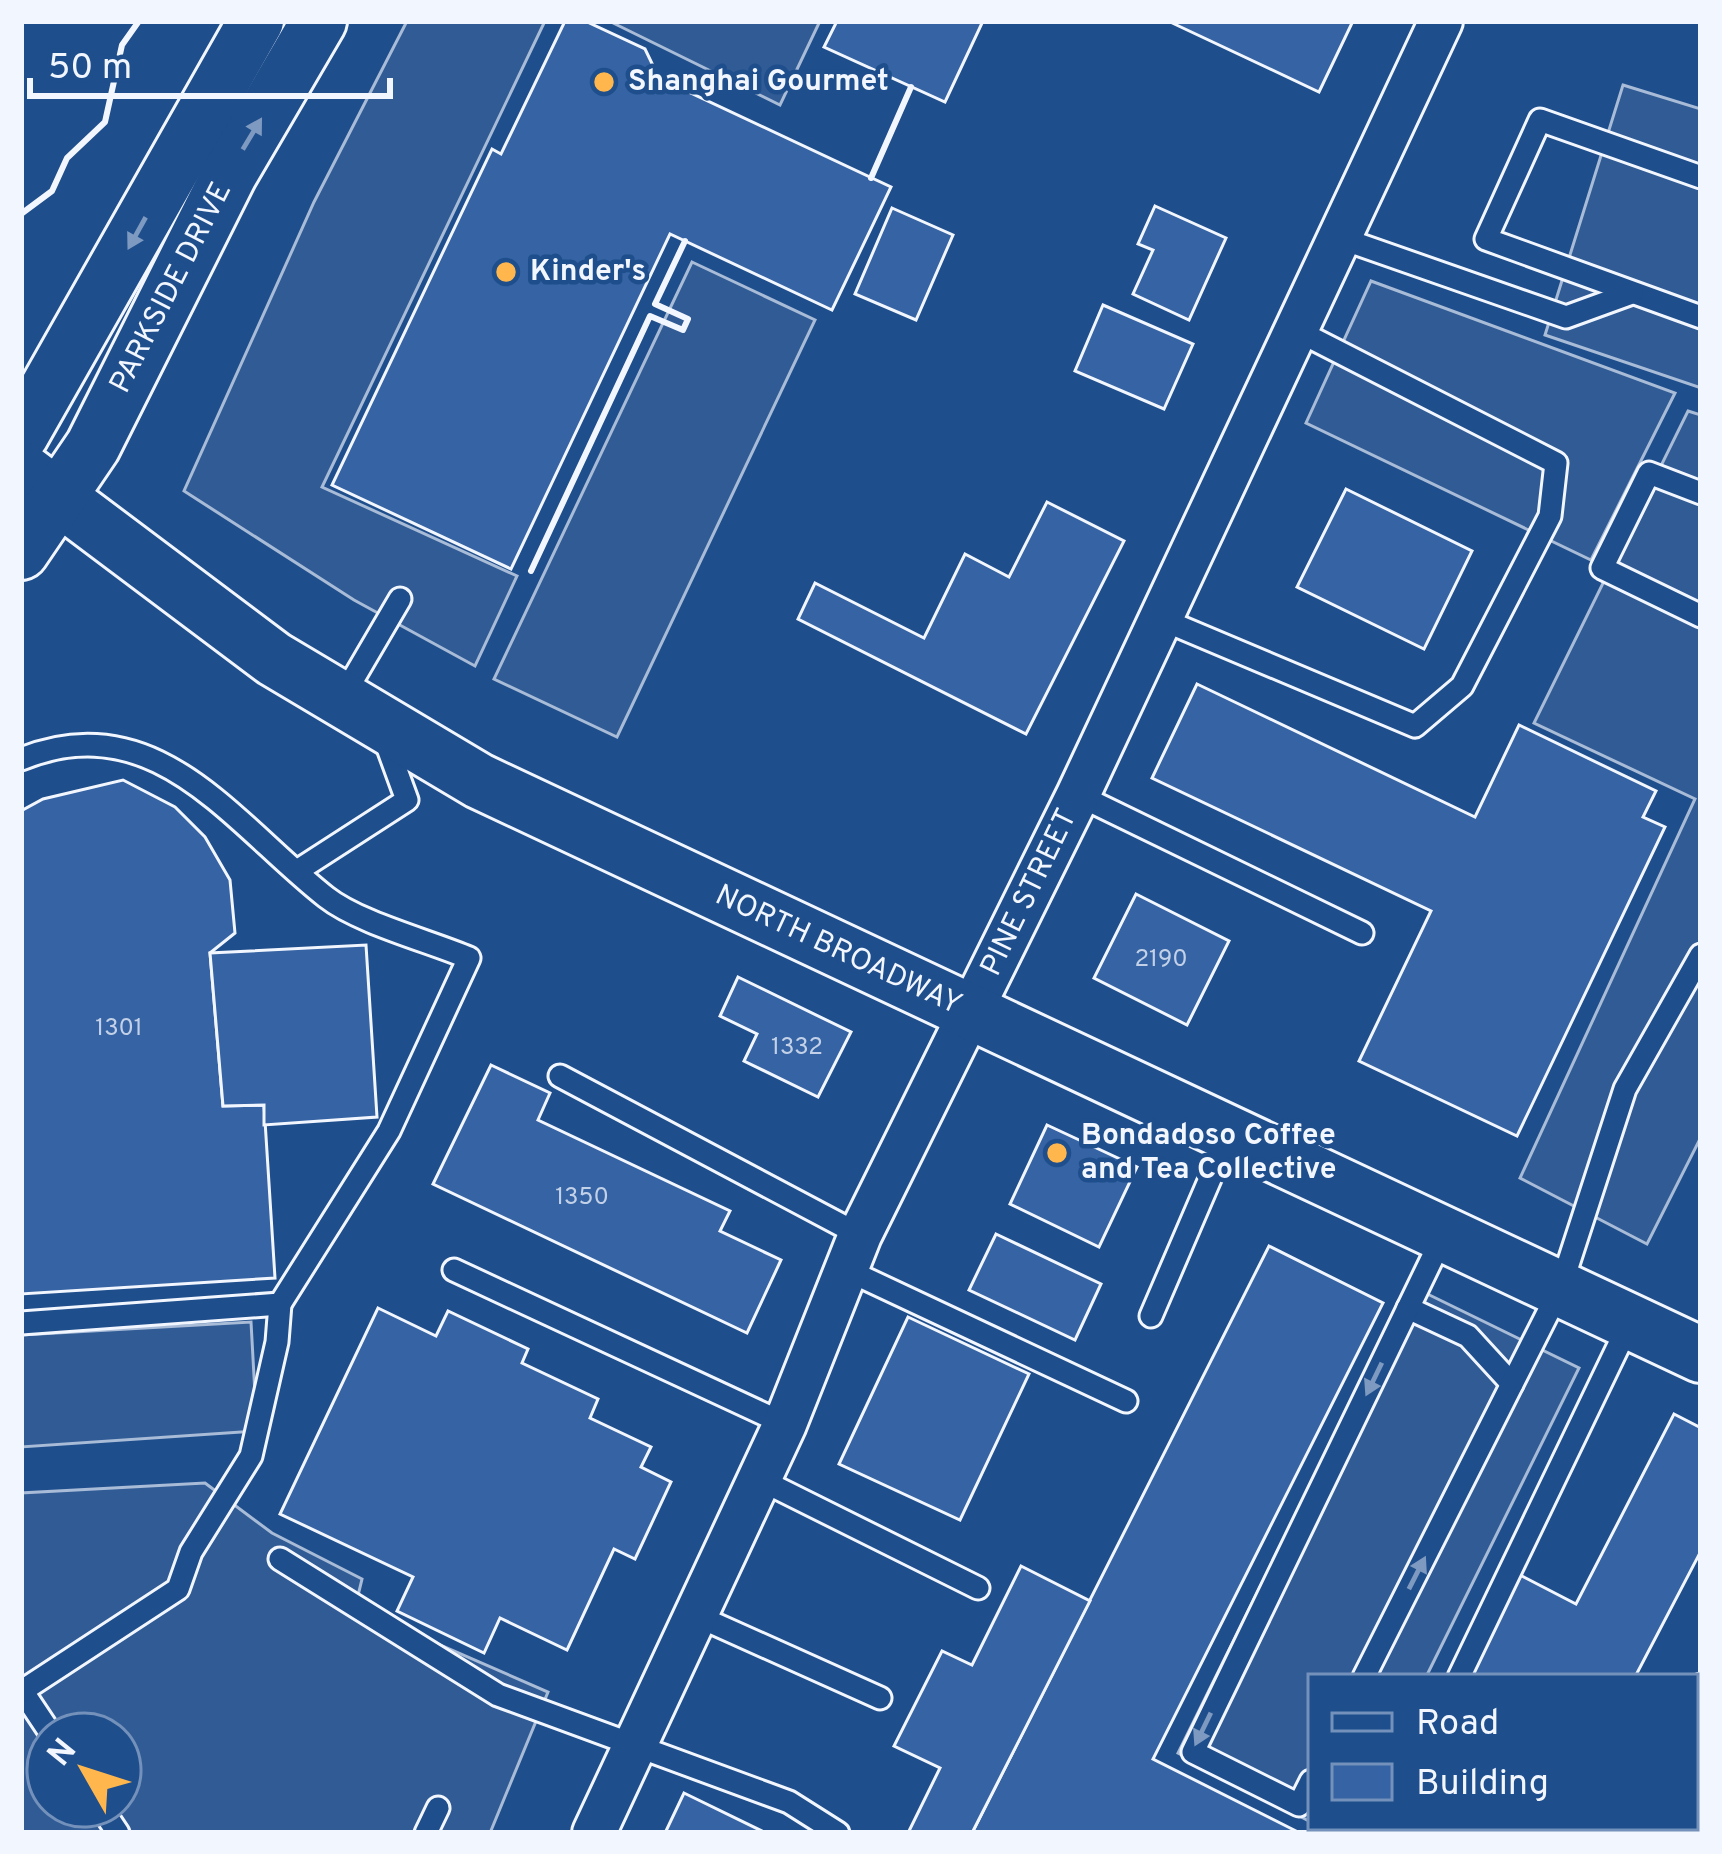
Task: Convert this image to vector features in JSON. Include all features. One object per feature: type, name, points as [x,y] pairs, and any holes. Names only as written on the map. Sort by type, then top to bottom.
[{"type":"street","name":"PARKSIDE DRIVE","points":[[21,436],[256,21]]},
{"type":"street","name":"PARKSIDE DRIVE","points":[[21,552],[41,483],[93,446],[230,173],[319,21]]},
{"type":"street","name":"PINE STREET","points":[[594,1833],[784,1424],[852,1252],[1078,795],[1441,21]]},
{"type":"street","name":"NORTH BROADWAY","points":[[41,483],[274,659],[479,781],[1701,1354]]},
{"type":"lane","points":[[1701,177],[1540,120],[1486,239],[1701,317]]},
{"type":"lane","points":[[1340,238],[1566,317],[1632,293]]},
{"type":"lane","points":[[1161,619],[1415,726],[1462,686],[1550,517],[1556,463],[1296,330]]},
{"type":"lane","points":[[1701,493],[1649,473],[1602,568],[1701,616]]},
{"type":"lane","points":[[297,871],[407,800],[360,710],[400,599]]},
{"type":"lane","points":[[21,759],[51,747],[99,744],[146,756],[198,783],[330,900],[470,958],[389,1131],[280,1304],[277,1342],[251,1456],[190,1552],[178,1589],[22,1690]]},
{"type":"lane","points":[[1078,795],[1363,933]]},
{"type":"lane","points":[[1366,1674],[1560,1289],[1624,1088],[1701,955]]},
{"type":"lane","points":[[560,1076],[852,1252],[1126,1401]]},
{"type":"lane","points":[[1151,1316],[1228,1136]]},
{"type":"lane","points":[[1308,1787],[1299,1804],[1193,1752],[1444,1236]]},
{"type":"lane","points":[[454,1270],[784,1424]]},
{"type":"lane","points":[[21,1323],[280,1304]]},
{"type":"lane","points":[[1408,1309],[1468,1336],[1512,1384]]},
{"type":"lane","points":[[1460,1674],[1630,1322]]},
{"type":"lane","points":[[759,1479],[978,1588]]},
{"type":"lane","points":[[280,1559],[498,1695],[789,1802],[838,1833]]},
{"type":"lane","points":[[695,1615],[880,1698]]},
{"type":"lane","points":[[426,1833],[439,1808]]},
{"type":"shaded area","points":[[407,21],[545,21],[322,487],[517,576],[475,666],[354,600],[184,491],[314,202]]},
{"type":"shaded area","points":[[609,21],[820,21],[780,105]]},
{"type":"shaded area","points":[[1623,85],[1701,109],[1701,388],[1545,335]]},
{"type":"shaded area","points":[[692,262],[815,320],[617,737],[494,679]]},
{"type":"shaded area","points":[[1371,281],[1675,393],[1591,560],[1306,423]]},
{"type":"shaded area","points":[[1688,411],[1701,415],[1701,1137],[1647,1244],[1520,1178],[1695,799],[1534,723]]},
{"type":"shaded area","points":[[1409,1285],[1579,1368],[1427,1674],[1308,1674],[1308,1820],[1178,1753]]},
{"type":"shaded area","points":[[251,1322],[257,1431],[21,1447],[21,1335]]},
{"type":"shaded area","points":[[205,1483],[272,1533],[362,1579],[355,1608],[548,1692],[490,1833],[21,1833],[21,1493]]},
{"type":"building","points":[[565,21],[585,21],[645,49],[659,78],[891,187],[832,310],[670,234],[511,569],[332,485],[492,149],[501,154]]},
{"type":"building","points":[[837,21],[983,21],[945,102],[824,47]]},
{"type":"building","points":[[1168,21],[1353,21],[1319,92]]},
{"type":"building","points":[[1155,206],[1226,238],[1189,320],[1133,294],[1153,250],[1138,244]]},
{"type":"building","points":[[892,208],[953,235],[916,320],[855,294]]},
{"type":"building","points":[[1103,305],[1193,344],[1164,409],[1075,371]]},
{"type":"building","points":[[1346,489],[1472,551],[1424,649],[1297,587]]},
{"type":"building","points":[[1047,502],[1124,541],[1026,734],[798,619],[815,583],[924,638],[965,554],[1009,577]]},
{"type":"building","points":[[1197,684],[1475,817],[1519,725],[1656,791],[1643,817],[1665,827],[1517,1136],[1359,1061],[1431,911],[1152,778]]},
{"type":"building","points":[[123,780],[175,807],[205,837],[230,880],[235,933],[210,953],[223,1106],[264,1105],[275,1278],[21,1294],[21,811],[43,799]]},
{"type":"building","points":[[1136,894],[1229,941],[1187,1025],[1094,978]]},
{"type":"building","points":[[366,945],[377,1117],[264,1125],[264,1105],[223,1106],[210,953]]},
{"type":"building","points":[[738,977],[851,1032],[818,1097],[744,1061],[757,1034],[720,1016]]},
{"type":"building","points":[[491,1065],[550,1093],[538,1120],[730,1211],[720,1231],[781,1260],[747,1333],[433,1184]]},
{"type":"building","points":[[1047,1125],[1137,1167],[1099,1247],[1010,1204]]},
{"type":"building","points":[[996,1234],[1101,1284],[1075,1340],[969,1290]]},
{"type":"building","points":[[1269,1246],[1383,1303],[1153,1759],[1300,1833],[972,1833]]},
{"type":"building","points":[[378,1308],[436,1336],[448,1311],[528,1349],[522,1363],[598,1399],[590,1418],[651,1447],[641,1467],[671,1482],[635,1559],[614,1549],[567,1650],[500,1618],[484,1653],[397,1611],[413,1577],[280,1514]]},
{"type":"building","points":[[908,1317],[1029,1374],[960,1520],[839,1464]]},
{"type":"building","points":[[1674,1414],[1701,1428],[1701,1551],[1637,1674],[1471,1674],[1518,1574],[1576,1604]]},
{"type":"building","points":[[1021,1566],[1090,1601],[972,1833],[908,1833],[940,1768],[894,1746],[942,1651],[972,1665]]},
{"type":"building","points":[[684,1793],[766,1833],[665,1833]]},
{"type":"wall","points":[[21,214],[52,191],[67,158],[105,122],[122,45],[139,21]]},
{"type":"wall","points":[[871,178],[911,87]]},
{"type":"wall","points":[[531,571],[650,316],[683,330],[688,319],[655,304],[685,241]]},
{"type":"place","name":"Shanghai Gourmet","points":[[604,82]]},
{"type":"place","name":"Kinder's","points":[[506,272]]},
{"type":"place","name":"Bondadoso Coffee and Tea Collective","points":[[1057,1153]]}]
